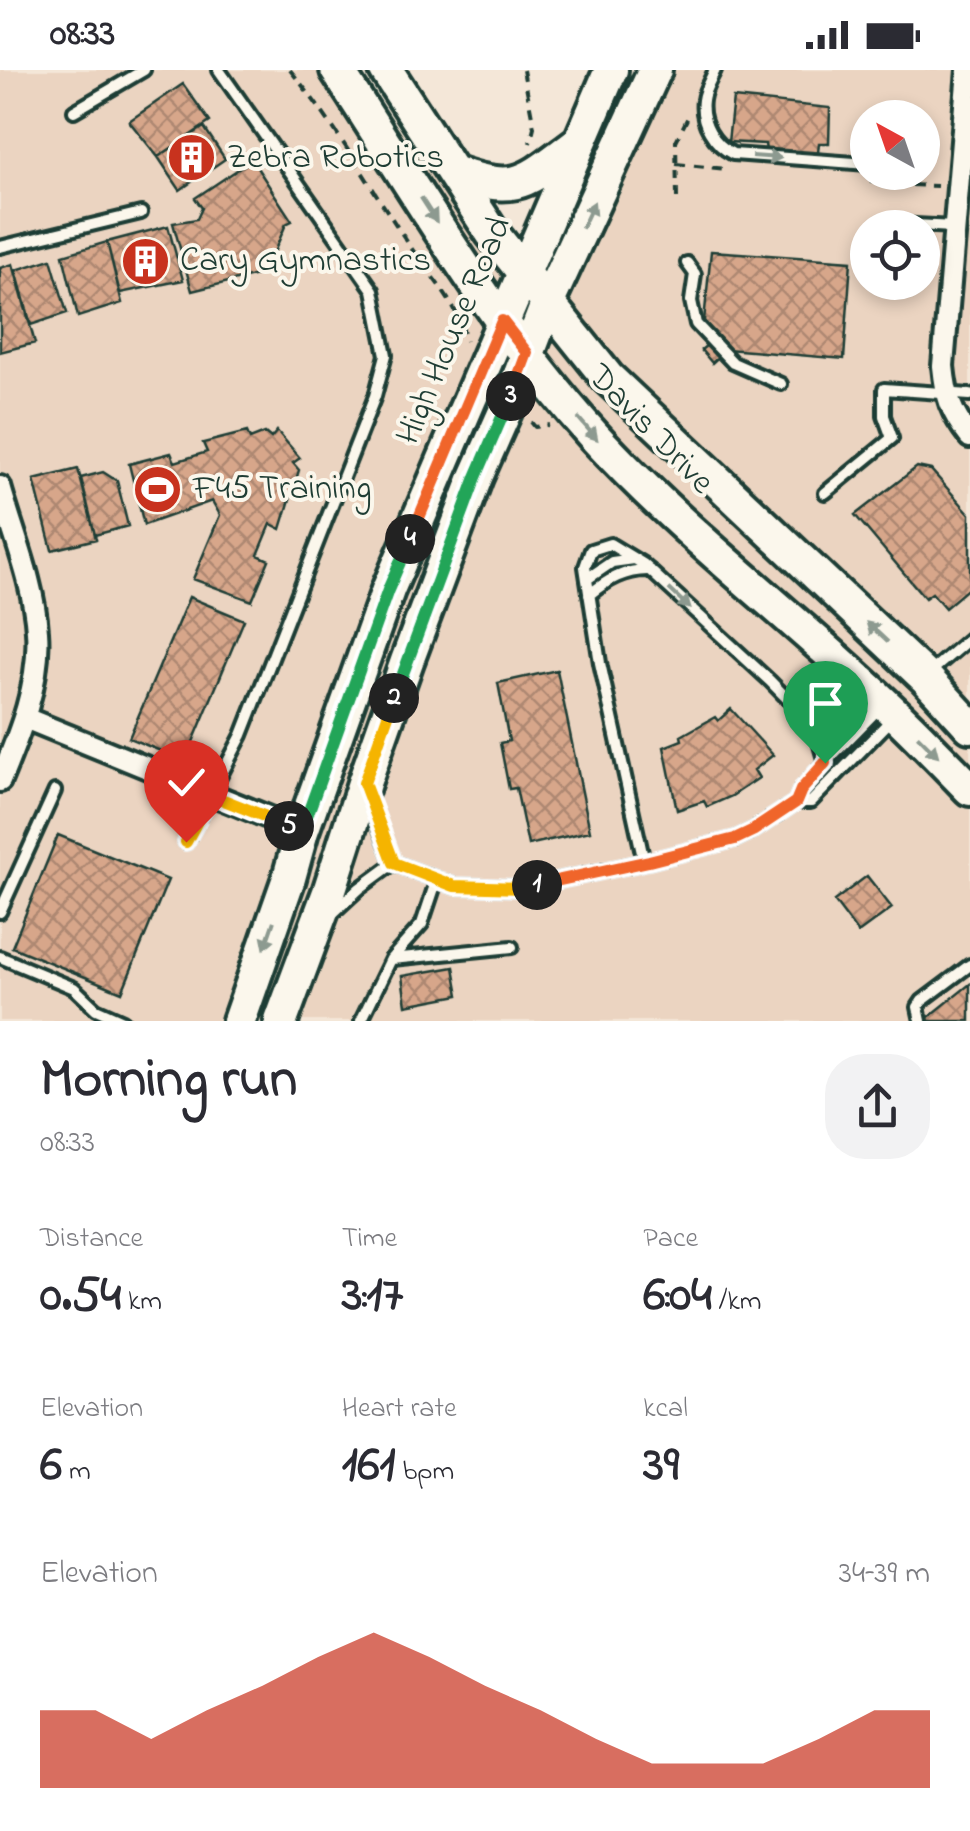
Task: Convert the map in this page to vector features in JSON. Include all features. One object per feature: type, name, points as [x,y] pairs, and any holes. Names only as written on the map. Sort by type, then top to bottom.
[{"type":"main road","name":"Davis Drive","points":[[337,70],[502,321],[594,436],[664,508],[890,709],[970,789]]},
{"type":"main road","name":"Davis Drive","points":[[386,70],[492,233],[608,378],[924,677],[970,726]]},
{"type":"main road","name":"High House Road","points":[[239,1021],[388,590],[611,70]]},
{"type":"main road","points":[[281,1021],[469,496],[547,304],[656,70]]},
{"type":"main road","points":[[453,172],[506,186],[532,177],[580,141]]},
{"type":"main road","points":[[302,830],[311,844],[307,883],[314,931]]},
{"type":"street","points":[[968,70],[943,366],[945,392],[956,418],[970,437]]},
{"type":"street","points":[[0,487],[38,632],[26,718],[0,782]]},
{"type":"street","points":[[26,718],[302,830]]},
{"type":"lane","points":[[74,111],[144,70]]},
{"type":"lane","points":[[186,842],[242,735],[375,396],[386,354],[374,290],[219,70]]},
{"type":"lane","points":[[716,70],[702,102],[707,126],[724,150],[733,154],[850,163]]},
{"type":"lane","points":[[0,247],[142,213]]},
{"type":"lane","points":[[940,226],[954,227]]},
{"type":"lane","points":[[687,263],[694,274],[691,301],[696,324],[733,362],[781,384]]},
{"type":"lane","points":[[826,493],[892,438],[884,416],[884,389],[970,395]]},
{"type":"lane","points":[[644,862],[586,579],[585,567],[592,550],[610,544],[650,570],[815,727],[825,763]]},
{"type":"lane","points":[[586,579],[612,562],[634,559]]},
{"type":"lane","points":[[589,595],[625,573],[650,570]]},
{"type":"lane","points":[[924,677],[970,638]]},
{"type":"lane","points":[[364,783],[394,863],[454,886],[522,888],[644,862],[735,839],[754,830],[796,802],[801,790],[825,763],[890,709]]},
{"type":"lane","points":[[796,802],[811,802],[890,709]]},
{"type":"lane","points":[[0,912],[55,791]]},
{"type":"lane","points":[[314,931],[394,863]]},
{"type":"lane","points":[[362,1021],[391,959],[422,924],[436,879]]},
{"type":"lane","points":[[391,959],[512,947]]},
{"type":"lane","points":[[0,958],[74,988],[96,1010],[122,1021]]},
{"type":"lane","points":[[920,1021],[918,1008],[922,1001],[970,965]]},
{"type":"path","points":[[290,70],[458,312],[464,340]]},
{"type":"path","points":[[523,70],[534,127],[524,152]]},
{"type":"path","points":[[677,198],[676,141],[691,111]]},
{"type":"shaded area","points":[[0,70],[358,70],[527,311],[643,70],[970,70],[970,1021],[0,1021]]},
{"type":"building","points":[[183,84],[210,122],[158,157],[129,121]]},
{"type":"building","points":[[733,98],[830,108],[829,143],[819,143],[818,153],[766,151],[765,144],[728,142]]},
{"type":"building","name":"Zebra Robotics","points":[[204,127],[225,159],[180,190],[158,157]]},
{"type":"building","points":[[252,160],[292,221],[286,224],[270,262],[273,271],[192,291],[173,223],[197,219],[202,208],[195,198]]},
{"type":"building","name":"Cary Gymnastics","points":[[168,226],[183,280],[120,293],[107,242]]},
{"type":"building","points":[[107,242],[122,303],[78,317],[63,255]]},
{"type":"building","points":[[711,251],[850,261],[844,359],[727,349],[712,363],[701,350],[717,337],[704,321]]},
{"type":"building","points":[[51,259],[67,313],[31,325],[16,270]]},
{"type":"building","points":[[13,264],[35,343],[0,352],[0,268]]},
{"type":"building","points":[[277,431],[300,458],[293,463],[299,470],[281,529],[271,524],[258,555],[269,560],[252,601],[193,579],[220,515],[212,501],[144,525],[129,464],[171,453],[175,462],[207,452],[203,443],[247,432],[250,439],[265,433],[271,438]]},
{"type":"building","points":[[917,467],[931,470],[970,514],[970,587],[945,608],[932,593],[925,598],[855,515]]},
{"type":"building","points":[[78,469],[96,539],[52,550],[34,480]]},
{"type":"building","points":[[103,472],[117,481],[128,526],[95,535],[81,478]]},
{"type":"building","points":[[189,597],[244,620],[185,761],[129,738]]},
{"type":"building","points":[[557,670],[590,831],[528,845],[516,788],[509,789],[500,743],[509,741],[498,683]]},
{"type":"building","points":[[731,709],[773,755],[754,770],[759,778],[732,796],[707,807],[704,801],[677,810],[664,747],[682,740],[681,736],[715,717],[718,721]]},
{"type":"building","points":[[58,835],[168,880],[122,992],[12,947]]},
{"type":"building","points":[[867,876],[892,908],[858,933],[834,901]]},
{"type":"building","points":[[454,967],[459,995],[406,1005],[402,976]]},
{"type":"building","points":[[970,984],[970,1021],[925,1020]]},
{"type":"place","name":"Zebra Robotics","points":[[192,158]]},
{"type":"place","name":"Cary Gymnastics","points":[[145,261]]},
{"type":"place","name":"F45 Training","points":[[158,489]]},
{"type":"route","points":[[186,842],[211,795],[302,830],[388,590],[502,321],[527,353],[476,477],[364,783],[394,863],[454,886],[522,888],[649,861],[735,839],[754,830],[796,802],[801,790],[825,763]]}]
